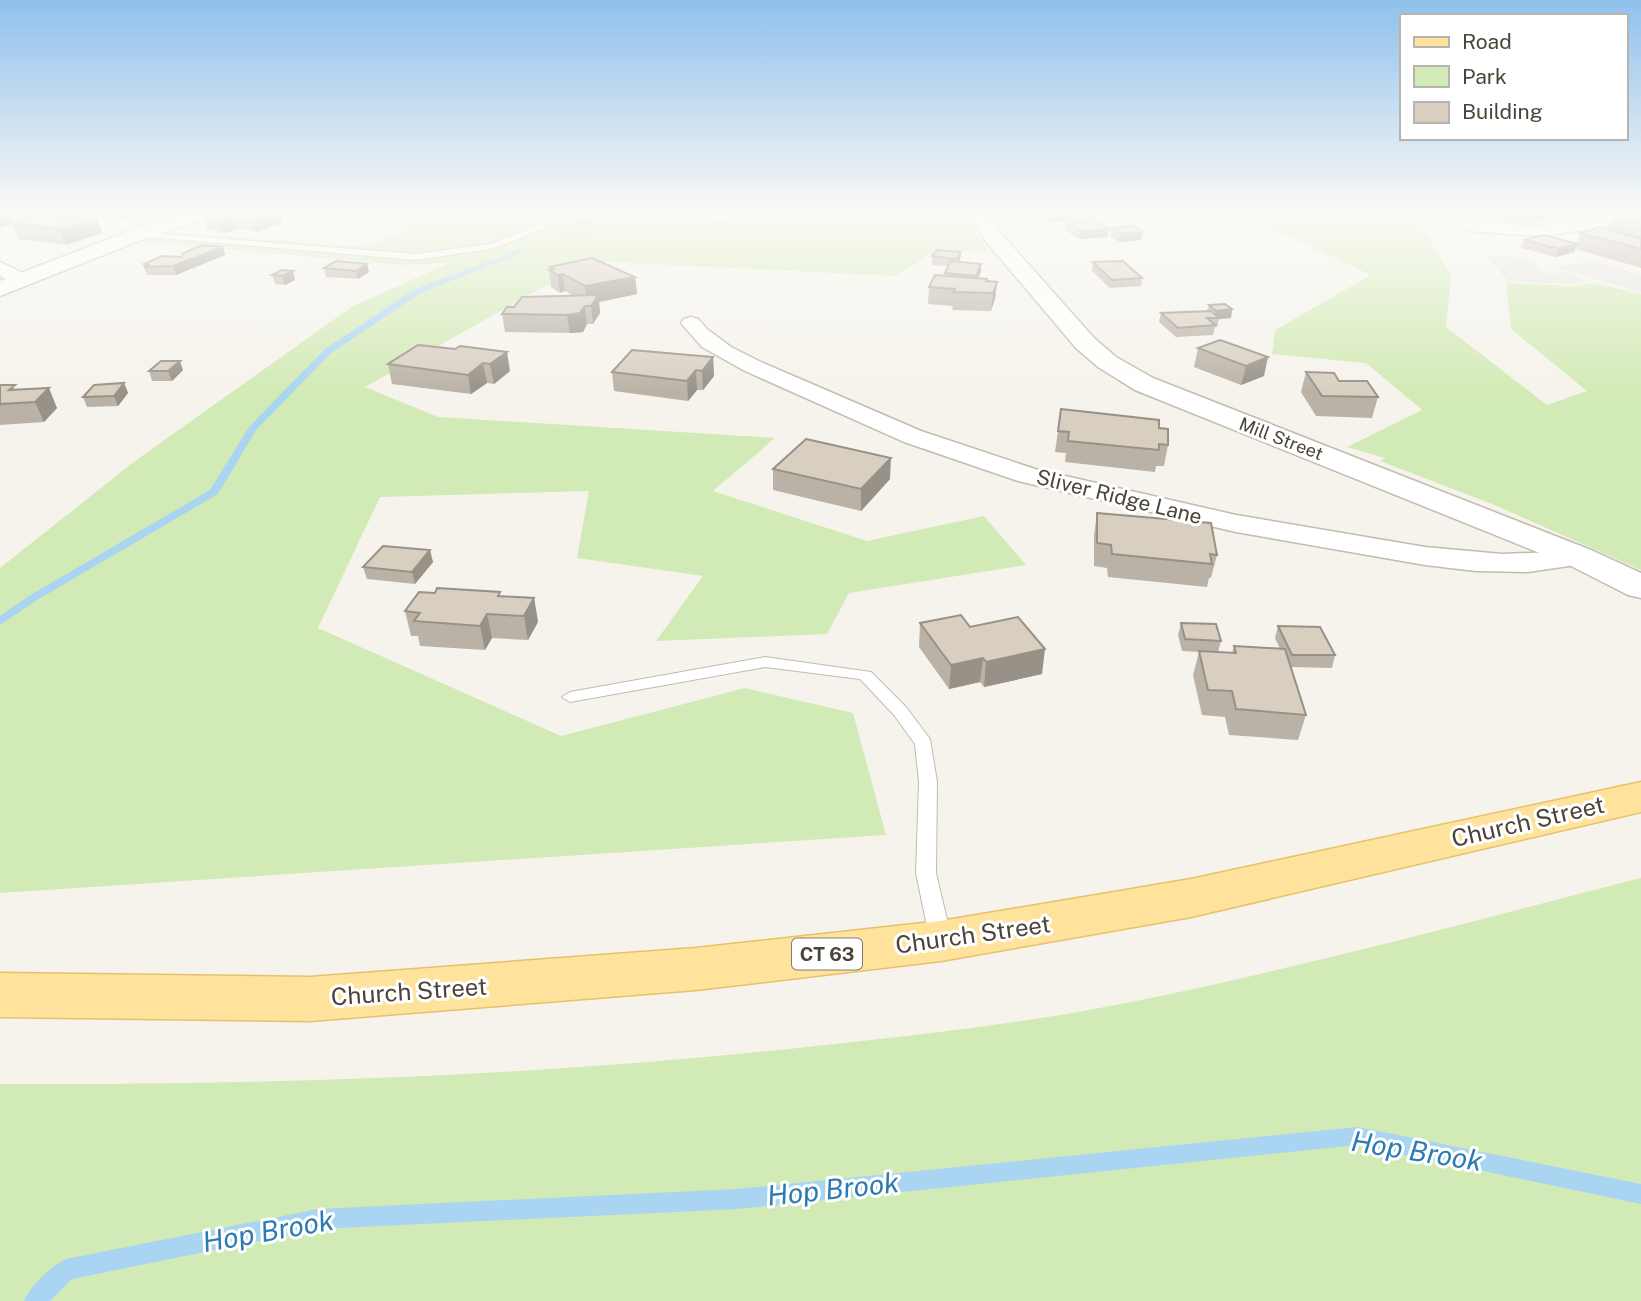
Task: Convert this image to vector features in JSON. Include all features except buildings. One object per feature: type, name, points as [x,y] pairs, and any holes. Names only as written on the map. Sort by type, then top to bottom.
[{"type":"main road","name":"Church Street","points":[[0,995],[310,999],[696,969],[941,941],[1191,898],[1641,797]]},
{"type":"street","points":[[9,273],[22,280]]},
{"type":"street","points":[[0,289],[41,273]]},
{"type":"street","name":"Mill Street","points":[[1024,273],[1086,343],[1107,362],[1144,384],[1579,557],[1641,587]]},
{"type":"street","name":"Sliver Ridge Lane","points":[[691,323],[705,339],[751,365],[857,414],[986,463],[1206,519],[1349,544],[1437,557],[1518,564],[1553,563],[1579,557]]},
{"type":"lane","points":[[570,697],[765,662],[865,675],[900,711],[924,743],[928,782],[926,873],[941,941]]},
{"type":"green space","points":[[428,273],[569,273],[365,387],[438,417],[775,438],[713,491],[867,541],[984,516],[1026,565],[849,593],[827,634],[656,641],[703,576],[577,558],[589,491],[380,497],[318,628],[561,736],[745,688],[853,713],[886,835],[0,893],[0,568],[135,461],[353,306]]},
{"type":"green space","points":[[829,273],[901,273],[896,276]]},
{"type":"green space","points":[[1366,273],[1450,273],[1446,327],[1547,405],[1587,391],[1511,329],[1506,283],[1570,286],[1595,283],[1641,294],[1641,570],[1497,506],[1380,461],[1385,458],[1347,447],[1422,410],[1366,363],[1272,354],[1275,330],[1371,275]]},
{"type":"green space","points":[[1641,878],[1641,1301],[0,1301],[0,1084],[204,1083],[409,1077],[613,1065],[953,1030],[1089,1010],[1228,981]]},
{"type":"shaded area","points":[[1501,273],[1568,273],[1588,281],[1568,284],[1508,281]]},
{"type":"shaded area","points":[[1575,273],[1641,275],[1641,293]]},
{"type":"waterway","points":[[0,621],[33,598],[214,492],[252,429],[328,351],[416,292],[465,273]]},
{"type":"waterway","name":"Hop Brook","points":[[35,1301],[66,1270],[318,1219],[737,1199],[1358,1136],[1641,1194]]}]
